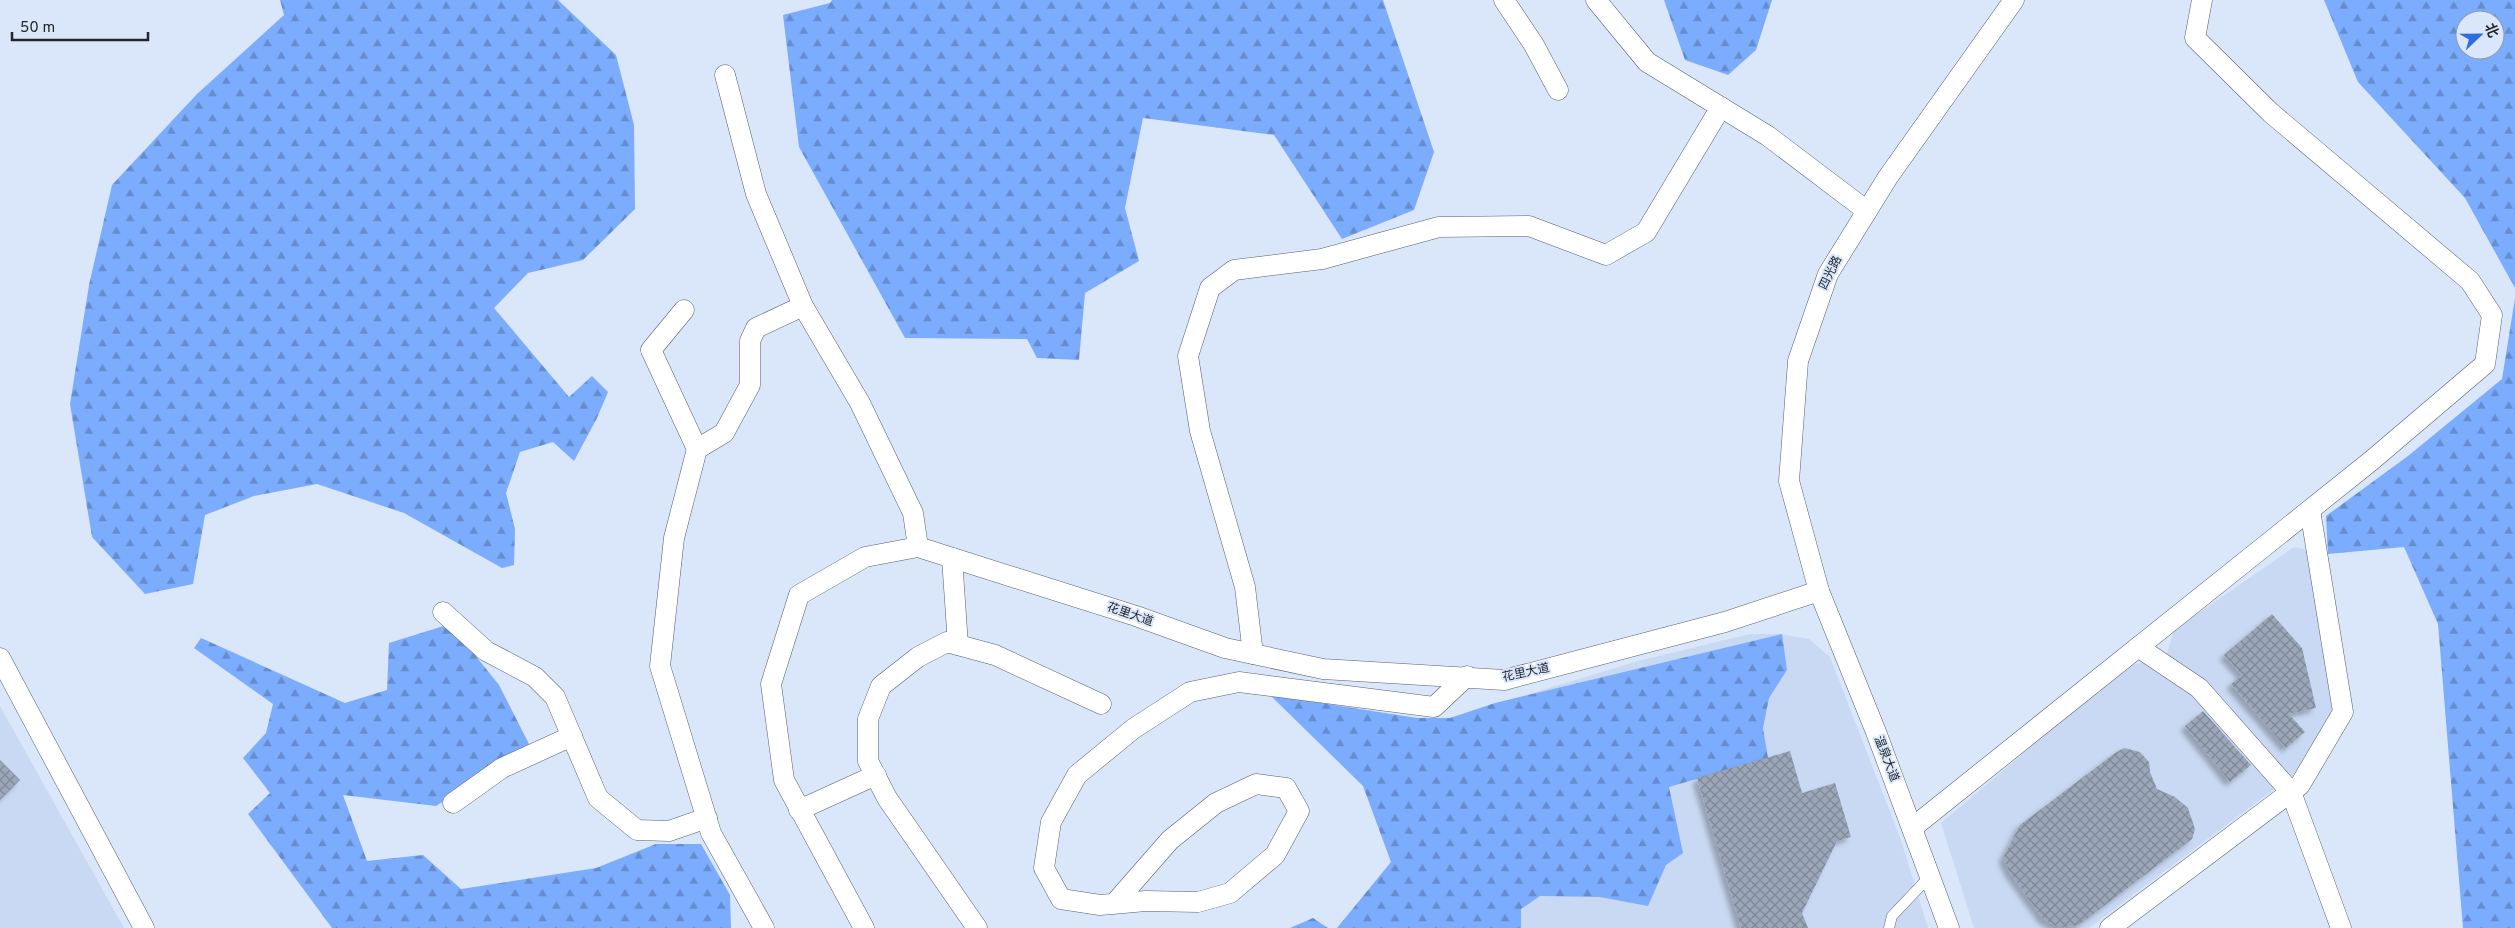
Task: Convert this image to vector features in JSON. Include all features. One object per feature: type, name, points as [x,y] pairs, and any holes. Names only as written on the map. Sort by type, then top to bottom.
[{"type":"street","points":[[1504,0],[1534,45],[1558,90]]},
{"type":"street","points":[[1596,0],[1647,62],[1768,136],[1867,211]]},
{"type":"street","name":"四光路","points":[[1819,591],[1789,481],[1798,361],[1828,274],[1888,177],[2014,0]]},
{"type":"street","points":[[1912,828],[2310,510],[2485,364],[2492,315],[2470,281],[2271,113],[2195,38],[2202,0]]},
{"type":"street","points":[[725,75],[756,194],[803,306],[860,403],[914,513],[918,547]]},
{"type":"street","points":[[1253,654],[1245,587],[1200,431],[1188,356],[1210,288],[1234,270],[1322,259],[1439,227],[1529,226],[1606,255],[1646,232],[1721,107]]},
{"type":"street","points":[[697,449],[724,433],[750,385],[750,341],[756,328],[803,306]]},
{"type":"street","points":[[684,310],[651,350],[697,449],[674,538],[660,666],[712,833],[764,928]]},
{"type":"street","points":[[2110,928],[2300,785],[2343,712],[2310,510]]},
{"type":"street","name":"花里大道","points":[[864,928],[784,780],[771,684],[800,595],[865,557],[918,547],[1136,616],[1225,648],[1323,669],[1467,676],[1504,680],[1725,622],[1819,591]]},
{"type":"street","points":[[952,558],[958,645]]},
{"type":"street","name":"温泉大道","points":[[1819,591],[1949,928]]},
{"type":"street","points":[[443,612],[486,651],[535,678],[555,697],[598,798],[637,830],[669,831],[707,818]]},
{"type":"street","points":[[977,928],[887,798],[868,760],[868,719],[881,686],[918,657],[947,642],[994,655],[1101,704]]},
{"type":"street","points":[[2138,647],[2199,688],[2291,792],[2341,928]]},
{"type":"street","points":[[0,658],[144,928]]},
{"type":"street","points":[[1114,904],[1170,840],[1216,803],[1256,784],[1286,788],[1299,811],[1276,855],[1230,892],[1198,902],[1146,901],[1114,904],[1100,905],[1061,899],[1044,868],[1051,822],[1077,775],[1133,729],[1190,692],[1240,682],[1434,707],[1467,676]]},
{"type":"street","points":[[453,803],[502,768],[572,736]]},
{"type":"street","points":[[799,810],[876,775]]},
{"type":"lane","points":[[1889,928],[1892,916],[1930,876]]},
{"type":"shaded area","points":[[2294,547],[2328,554],[2345,698],[2293,775],[2089,928],[1974,928],[1941,823],[2127,666],[2166,657],[2174,630]]},
{"type":"shaded area","points":[[1750,634],[1782,634],[1809,639],[1830,657],[1901,840],[1928,928],[1337,928],[1391,862],[1417,718],[1450,718],[1638,661]]},
{"type":"shaded area","points":[[0,706],[124,928],[0,928]]},
{"type":"green space","points":[[280,0],[558,0],[616,55],[634,125],[635,209],[583,260],[528,273],[494,308],[569,397],[592,376],[608,392],[597,418],[574,461],[553,442],[520,452],[506,493],[515,529],[514,565],[502,568],[404,513],[317,484],[254,496],[205,515],[193,584],[145,594],[92,537],[70,404],[89,285],[112,185],[197,94],[284,15]]},
{"type":"green space","points":[[832,0],[1383,0],[1434,152],[1414,210],[1342,239],[1274,135],[1143,118],[1125,208],[1139,261],[1085,293],[1079,360],[1037,358],[1027,339],[905,338],[799,147],[783,15],[830,3]]},
{"type":"green space","points":[[1664,0],[1772,0],[1756,50],[1728,75],[1685,60]]},
{"type":"green space","points":[[2324,0],[2515,0],[2515,288],[2465,198],[2358,82]]},
{"type":"green space","points":[[2515,298],[2515,928],[2463,928],[2438,624],[2404,547],[2328,554],[2326,516],[2408,456],[2502,379]]},
{"type":"green space","points":[[450,624],[499,685],[529,744],[436,806],[343,795],[367,861],[423,855],[461,889],[596,868],[656,844],[701,844],[730,895],[731,928],[332,928],[248,814],[270,793],[243,758],[266,733],[273,704],[194,648],[201,638],[345,703],[387,690],[389,643]]},
{"type":"green space","points":[[1782,634],[1787,670],[1769,698],[1763,728],[1768,758],[1669,787],[1683,853],[1666,865],[1648,906],[1600,897],[1540,896],[1521,909],[1521,928],[1337,928],[1391,862],[1363,786],[1270,695],[1417,718],[1450,718],[1495,703]]},
{"type":"green space","points":[[1313,918],[1328,928],[1290,928]]},
{"type":"building","points":[[2272,614],[2302,648],[2316,708],[2289,714],[2305,732],[2286,748],[2231,684],[2242,675],[2224,655]]},
{"type":"building","points":[[2203,711],[2251,765],[2230,782],[2185,726]]},
{"type":"building","points":[[2124,748],[2140,752],[2149,762],[2150,772],[2157,789],[2175,797],[2188,808],[2195,829],[2192,839],[2079,925],[2059,928],[2043,919],[2010,873],[2003,858],[2020,825]]},
{"type":"building","points":[[1790,751],[1802,793],[1835,783],[1851,837],[1837,841],[1802,913],[1808,928],[1741,928],[1697,778]]},
{"type":"building","points":[[0,760],[20,780],[0,800]]}]
